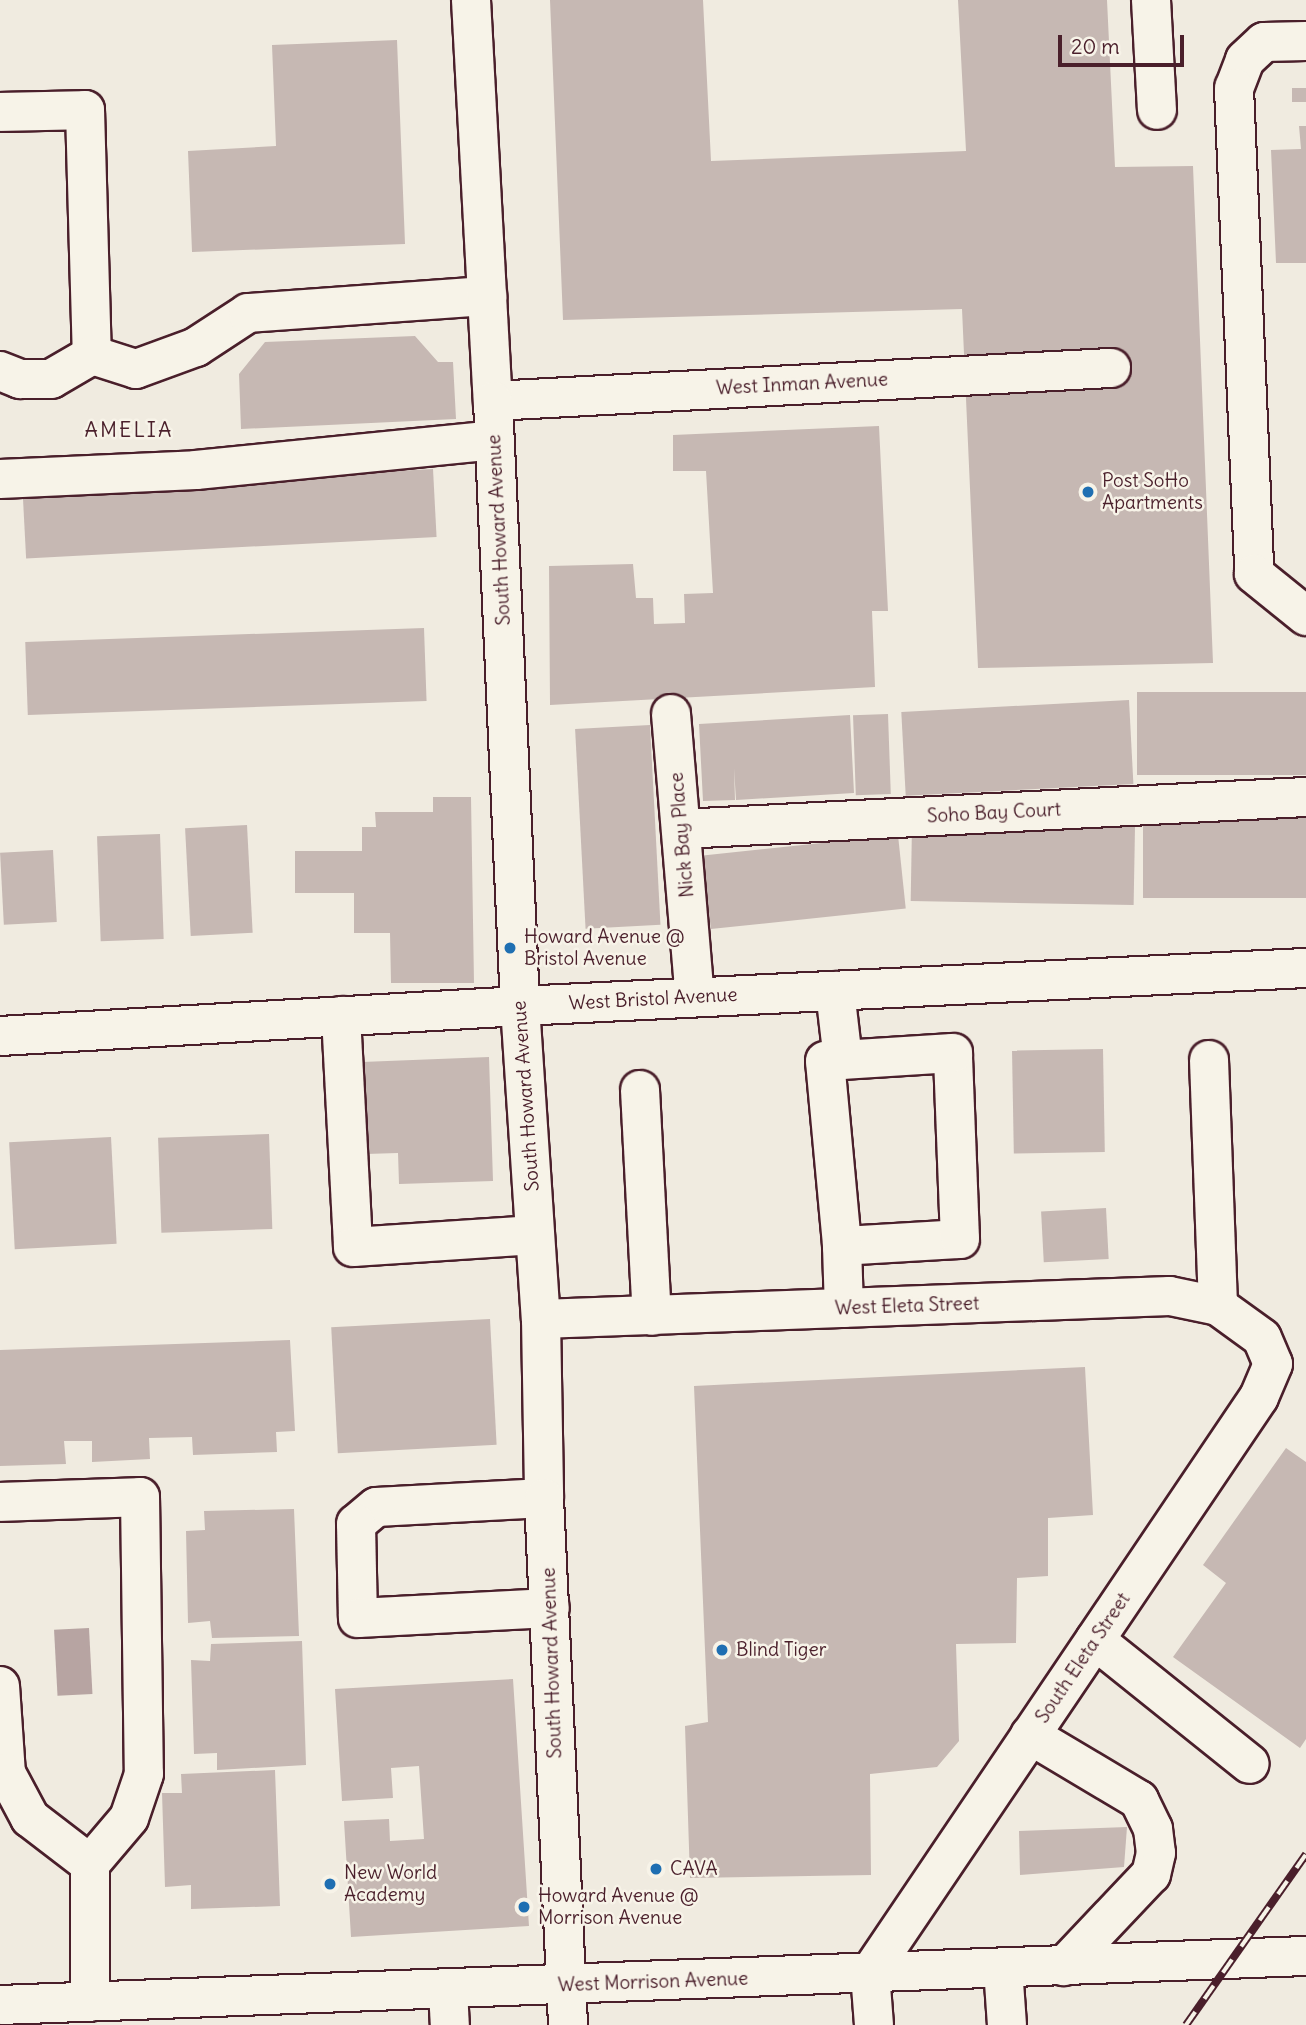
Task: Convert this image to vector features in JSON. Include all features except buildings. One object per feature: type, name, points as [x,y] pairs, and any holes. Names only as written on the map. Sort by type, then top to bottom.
[{"type":"street","name":"South Howard Avenue","points":[[471,0],[495,440],[520,1006],[541,1319],[544,1498],[568,2025]]},
{"type":"street","points":[[1151,0],[1157,110]]},
{"type":"street","points":[[1306,41],[1264,43],[1245,60],[1234,88],[1254,574],[1306,616]]},
{"type":"street","points":[[0,112],[85,110],[92,355]]},
{"type":"street","points":[[0,371],[20,379],[51,379],[92,355],[136,369],[196,347],[247,313],[487,296]]},
{"type":"street","name":"West Inman Avenue","points":[[493,401],[1111,368]]},
{"type":"street","points":[[0,479],[196,470],[495,440]]},
{"type":"street","name":"Nick Bay Place","points":[[671,715],[695,997]]},
{"type":"street","name":"Soho Bay Court","points":[[682,829],[1306,797]]},
{"type":"street","name":"West Bristol Avenue","points":[[0,1036],[520,1006],[1306,968]]},
{"type":"street","points":[[835,990],[844,1060]]},
{"type":"street","points":[[341,1016],[353,1247],[535,1235]]},
{"type":"street","points":[[842,1246],[960,1239],[953,1052],[825,1061],[842,1246],[844,1308]]},
{"type":"street","points":[[1209,1060],[1218,1306]]},
{"type":"street","points":[[640,1090],[652,1316]]},
{"type":"street","name":"West Eleta Street","points":[[541,1319],[1170,1296],[1218,1306],[1262,1338]]},
{"type":"street","name":"South Eleta Street","points":[[870,1973],[1259,1397],[1273,1364],[1262,1338]]},
{"type":"street","points":[[0,1502],[140,1497],[144,1774],[129,1818],[90,1864],[90,2002]]},
{"type":"street","points":[[544,1498],[376,1507],[356,1524],[358,1618],[550,1608]]},
{"type":"street","points":[[1095,1640],[1250,1764]]},
{"type":"street","points":[[0,1686],[6,1773],[30,1818],[90,1864]]},
{"type":"street","points":[[1030,1735],[1139,1800],[1153,1829],[1156,1853],[1151,1874],[1064,1966]]},
{"type":"street","name":"West Morrison Avenue","points":[[0,2005],[90,2002],[263,2010],[449,2007],[565,1986],[1306,1956]]},
{"type":"street","points":[[1003,1968],[1007,2025]]},
{"type":"street","points":[[870,1973],[874,2025]]},
{"type":"shaded area","points":[[89,1628],[92,1694],[58,1696],[54,1630]]},
{"type":"railway","points":[[1186,2025],[1306,1854]]},
{"type":"place","name":"Post SoHo Apartments","points":[[1088,492]]},
{"type":"place","name":"Howard Avenue @ Bristol Avenue","points":[[510,948]]},
{"type":"place","name":"Blind Tiger","points":[[722,1650]]},
{"type":"place","name":"CAVA","points":[[656,1869]]},
{"type":"place","name":"New World Academy","points":[[330,1884]]},
{"type":"place","name":"Howard Avenue @ Morrison Avenue","points":[[524,1907]]},
{"type":"district","name":"AMELIA","points":[[129,430]]}]
